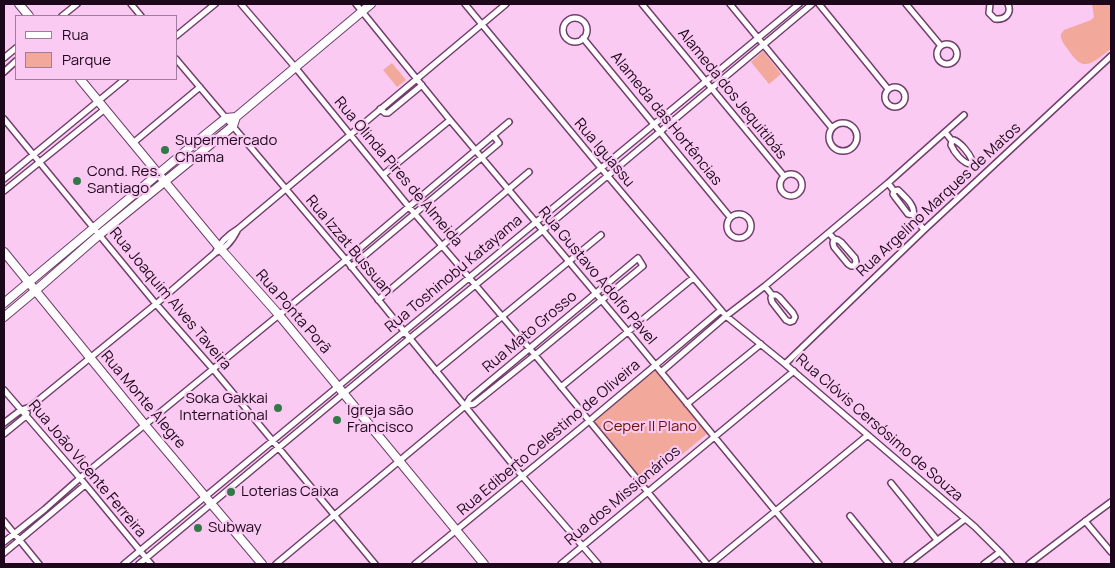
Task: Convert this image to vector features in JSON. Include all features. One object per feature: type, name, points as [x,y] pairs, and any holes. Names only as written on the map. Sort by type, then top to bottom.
[{"type":"street","points":[[19,4],[28,15]]},
{"type":"street","points":[[63,15],[77,4]]},
{"type":"street","points":[[130,4],[140,15]]},
{"type":"street","points":[[178,34],[215,4]]},
{"type":"street","name":"Rua Olinda Pires de Almeida","points":[[241,4],[709,564]]},
{"type":"street","name":"Rua Gustavo Adolfo Pável","points":[[356,4],[819,564]]},
{"type":"street","points":[[4,317],[233,126],[236,117],[371,4]]},
{"type":"street","name":"Rua Iguassu","points":[[465,4],[600,168],[726,316]]},
{"type":"street","points":[[4,423],[21,410],[30,407],[156,304],[232,240],[238,228],[506,4]]},
{"type":"street","name":"Alameda dos Jequitibás","points":[[642,4],[784,176]]},
{"type":"street","points":[[730,4],[832,128]]},
{"type":"street","name":"Rua Toshinobu Katayama","points":[[124,564],[799,4]]},
{"type":"street","name":"Rua Toshinobu Katayama","points":[[139,564],[812,4]]},
{"type":"street","points":[[819,4],[888,89]]},
{"type":"street","points":[[906,4],[941,46]]},
{"type":"street","points":[[990,4],[989,13],[995,20],[1006,17],[1010,9],[1008,4]]},
{"type":"street","name":"Alameda das Hortências","points":[[579,18],[585,23],[586,31],[583,38],[576,41],[569,40],[566,37],[563,31],[568,20],[579,18]]},
{"type":"street","name":"Alameda das Hortências","points":[[583,38],[730,217]]},
{"type":"street","points":[[948,44],[955,47],[957,55],[953,62],[945,64],[939,60],[938,54],[941,46],[948,44]]},
{"type":"street","points":[[4,58],[15,49]]},
{"type":"street","name":"Rua Argelino Marques de Matos","points":[[785,364],[924,230],[1111,56]]},
{"type":"street","name":"Rua Izzat Bussuan","points":[[178,61],[346,260],[522,476],[598,564]]},
{"type":"street","points":[[4,72],[15,62]]},
{"type":"street","name":"Rua Ponta Porã","points":[[81,80],[218,250],[279,315],[484,564]]},
{"type":"street","points":[[4,179],[125,80]]},
{"type":"street","points":[[380,109],[388,113],[422,85]]},
{"type":"street","points":[[133,143],[200,87]]},
{"type":"street","points":[[4,190],[105,109]]},
{"type":"street","name":"Rua Ediberto Celestino de Oliveira","points":[[661,372],[888,183],[964,115]]},
{"type":"street","points":[[4,303],[226,118],[236,117]]},
{"type":"street","name":"Rua Joaquim Alves Taveira","points":[[4,119],[156,304],[213,368],[375,564]]},
{"type":"street","points":[[383,175],[450,120]]},
{"type":"street","points":[[4,542],[410,207],[509,122]]},
{"type":"street","points":[[841,123],[854,128],[857,138],[854,147],[842,152],[833,148],[828,136],[832,128],[841,123]]},
{"type":"street","points":[[945,132],[952,141],[953,149],[965,163],[971,164],[970,156],[958,142],[952,141]]},
{"type":"street","points":[[351,267],[499,143],[493,136]]},
{"type":"street","points":[[378,300],[528,172]]},
{"type":"street","name":"Alameda dos Jequitibás","points":[[790,174],[797,175],[800,178],[802,188],[798,194],[791,197],[781,191],[780,183],[784,176],[790,174]]},
{"type":"street","points":[[888,183],[894,191],[893,194],[908,214],[913,215],[924,230]]},
{"type":"street","points":[[568,195],[574,203]]},
{"type":"street","name":"Alameda das Hortências","points":[[741,213],[748,217],[752,227],[748,234],[741,238],[736,238],[729,233],[727,225],[730,217],[741,213]]},
{"type":"street","points":[[829,233],[834,240],[834,247],[848,264],[854,266],[855,258],[841,242],[834,240]]},
{"type":"street","points":[[436,371],[601,236]]},
{"type":"street","name":"Rua Monte Alegre","points":[[4,252],[145,425],[262,564]]},
{"type":"street","name":"Rua Mato Grosso","points":[[276,564],[400,462],[466,406],[470,398],[638,258],[643,266],[535,356],[474,404],[466,406]]},
{"type":"street","points":[[561,387],[693,278]]},
{"type":"street","points":[[765,286],[772,295],[772,302],[786,320],[793,321],[793,314],[779,297],[772,295]]},
{"type":"street","name":"Rua Ediberto Celestino de Oliveira","points":[[415,564],[721,310]]},
{"type":"street","name":"Rua Clóvis Cersósimo de Souza","points":[[726,316],[794,371],[975,527],[1011,564]]},
{"type":"street","points":[[687,404],[761,344]]},
{"type":"street","name":"Rua dos Missionários","points":[[561,564],[794,371]]},
{"type":"street","name":"Rua João Vicente Ferreira","points":[[4,390],[151,564]]},
{"type":"street","points":[[4,434],[26,416],[30,407]]},
{"type":"street","points":[[709,564],[868,435]]},
{"type":"street","points":[[891,483],[938,540]]},
{"type":"street","points":[[4,553],[85,485]]},
{"type":"street","points":[[1030,564],[1111,502]]},
{"type":"street","points":[[850,516],[890,564]]},
{"type":"street","points":[[907,564],[965,519]]},
{"type":"street","points":[[4,521],[39,564]]},
{"type":"street","points":[[1085,521],[1111,552]]},
{"type":"street","points":[[984,564],[1000,552]]},
{"type":"green space","points":[[1092,4],[1111,4],[1111,49],[1089,64],[1085,64],[1075,58],[1062,41],[1061,34],[1064,30],[1091,20],[1094,17]]},
{"type":"green space","points":[[763,51],[781,74],[769,84],[751,62]]},
{"type":"green space","points":[[392,63],[406,80],[397,87],[383,70]]},
{"type":"green space","name":"Ceper II Plano","points":[[656,370],[708,433],[645,485],[592,421]]},
{"type":"place","name":"Supermercado Chama","points":[[165,150]]},
{"type":"place","name":"Cond. Res. Santiago","points":[[77,181]]},
{"type":"place","name":"Soka Gakkai International","points":[[278,408]]},
{"type":"place","name":"Igreja são Francisco","points":[[337,420]]},
{"type":"place","name":"Loterias Caixa","points":[[231,492]]},
{"type":"place","name":"Subway","points":[[198,528]]}]
